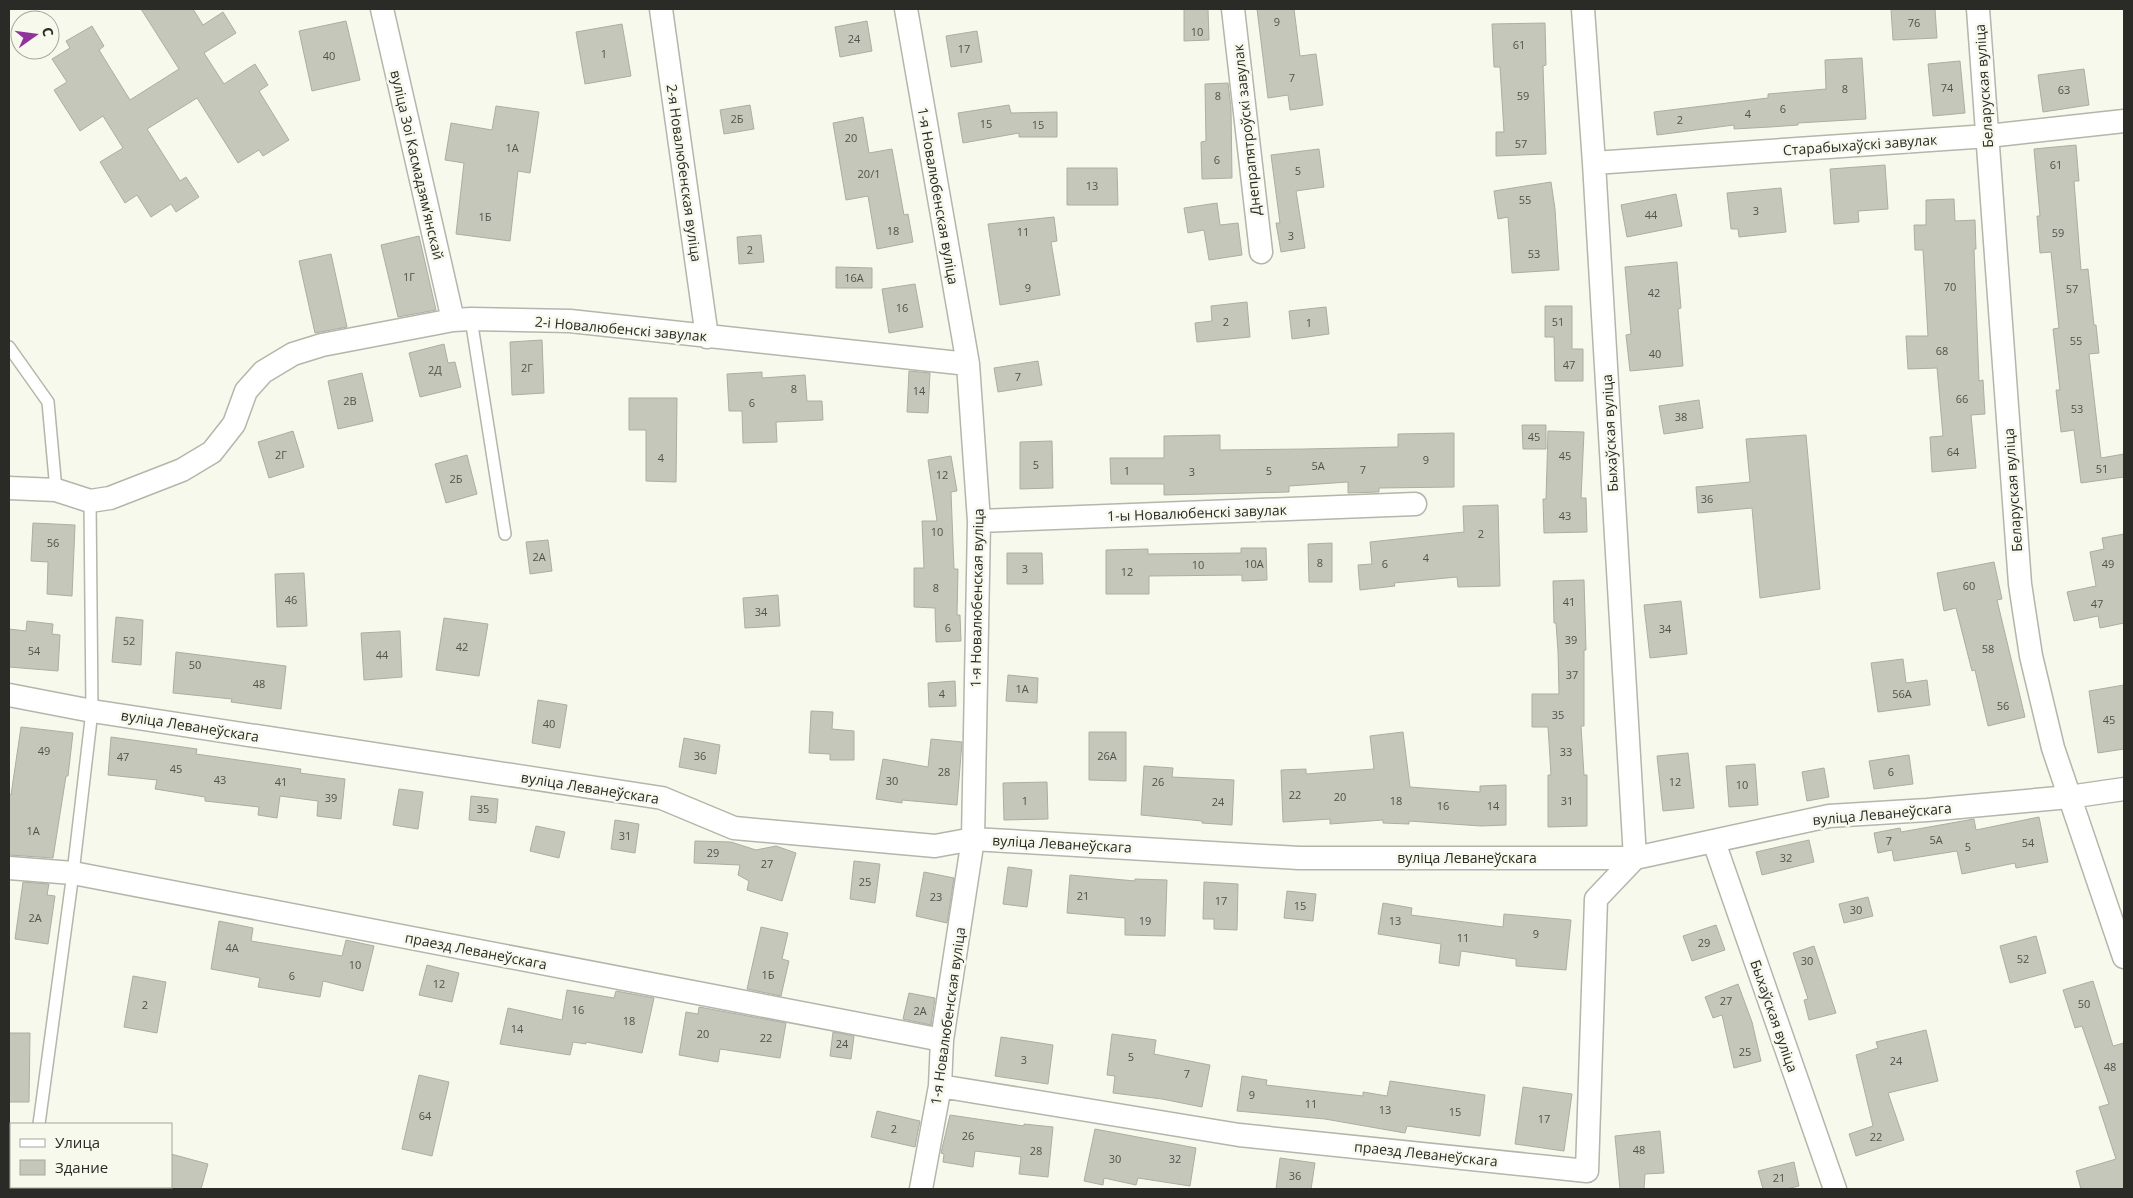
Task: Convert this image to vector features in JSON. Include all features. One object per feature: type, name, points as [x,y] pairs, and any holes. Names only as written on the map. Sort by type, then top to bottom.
[{"type":"street","name":"вуліца Зоі Касмадзямʼянскай","points":[[382,9],[462,320]]},
{"type":"street","name":"2-я Новалюбенская вуліца","points":[[662,9],[707,337]]},
{"type":"street","name":"1-я Новалюбенская вуліца","points":[[906,9],[968,364],[979,521],[973,840],[942,1040],[940,1086],[921,1189]]},
{"type":"street","name":"Днепрапятроўскі завулак","points":[[1233,9],[1261,252]]},
{"type":"street","name":"Быхаўская вуліца","points":[[1583,9],[1594,164],[1635,858]]},
{"type":"street","name":"Беларуская вуліца","points":[[1978,9],[2020,584],[2031,656],[2053,748],[2124,957]]},
{"type":"street","name":"Старабыхаўскі завулак","points":[[1594,164],[1988,136],[2124,121]]},
{"type":"street","name":"2-і Новалюбенскі завулак","points":[[9,488],[56,490],[90,501],[110,498],[182,470],[212,452],[234,424],[246,392],[263,372],[293,354],[322,345],[462,320],[570,322],[968,364]]},
{"type":"street","name":"1-ы Новалюбенскі завулак","points":[[979,521],[1415,504]]},
{"type":"street","name":"вуліца Леванеўскага","points":[[9,695],[92,711],[662,798],[734,828],[935,846],[973,840],[1299,858],[1635,858],[1829,816],[1926,810],[2069,797],[2124,788]]},
{"type":"street","name":"Быхаўская вуліца","points":[[1714,842],[1835,1189]]},
{"type":"street","name":"праезд Леванеўскага","points":[[940,1086],[1239,1134],[1587,1171],[1596,900],[1635,858]]},
{"type":"street","name":"праезд Леванеўскага","points":[[9,868],[73,873],[942,1040]]},
{"type":"lane","points":[[462,320],[505,534]]},
{"type":"lane","points":[[9,347],[48,402],[56,490]]},
{"type":"lane","points":[[39,1123],[73,873],[92,711],[90,501]]},
{"type":"building","points":[[141,9],[193,9],[203,25],[223,12],[236,33],[204,53],[224,84],[255,64],[268,85],[259,91],[289,140],[263,156],[259,150],[238,163],[197,98],[147,129],[180,181],[186,177],[199,197],[176,212],[171,204],[151,217],[137,195],[125,203],[100,162],[123,148],[103,116],[80,131],[54,90],[67,82],[53,60],[60,60],[60,54],[70,48],[66,41],[92,26],[104,46],[99,50],[130,100],[179,69]]},
{"type":"building","points":[[1184,9],[1208,9],[1209,40],[1184,41]]},
{"type":"building","points":[[1257,9],[1294,9],[1300,56],[1316,54],[1323,105],[1290,110],[1288,95],[1268,98]]},
{"type":"building","points":[[1891,9],[1935,9],[1937,38],[1893,40]]},
{"type":"building","points":[[346,21],[360,80],[312,91],[299,31]]},
{"type":"building","points":[[867,21],[872,51],[840,57],[835,27]]},
{"type":"building","points":[[1545,23],[1546,65],[1543,66],[1546,154],[1496,156],[1496,132],[1504,132],[1500,67],[1494,67],[1492,24]]},
{"type":"building","points":[[622,24],[631,76],[585,84],[576,32]]},
{"type":"building","points":[[977,31],[982,62],[951,67],[946,36]]},
{"type":"building","points":[[1862,58],[1866,119],[1734,129],[1734,125],[1657,135],[1654,112],[1768,98],[1768,94],[1826,89],[1825,60]]},
{"type":"building","points":[[1960,61],[1965,113],[1933,116],[1928,64]]},
{"type":"building","points":[[2084,69],[2089,105],[2043,112],[2038,75]]},
{"type":"building","points":[[1228,83],[1231,108],[1232,178],[1202,179],[1201,142],[1206,141],[1205,84]]},
{"type":"building","points":[[750,105],[754,129],[724,134],[720,110]]},
{"type":"building","points":[[1009,105],[1011,113],[1057,112],[1057,137],[1019,137],[1019,133],[963,143],[958,113]]},
{"type":"building","points":[[496,106],[539,112],[530,173],[518,171],[510,241],[456,234],[464,163],[445,160],[451,123],[492,130]]},
{"type":"building","points":[[863,117],[869,153],[892,149],[904,215],[908,214],[913,242],[877,249],[868,196],[846,200],[833,123]]},
{"type":"building","points":[[2076,145],[2079,181],[2074,181],[2081,270],[2088,269],[2099,353],[2089,354],[2101,458],[2124,454],[2124,477],[2081,483],[2074,430],[2061,432],[2056,390],[2060,390],[2053,329],[2059,328],[2051,252],[2040,253],[2037,216],[2040,216],[2034,149]]},
{"type":"building","points":[[1319,149],[1324,187],[1296,191],[1305,248],[1281,252],[1276,223],[1280,223],[1271,155]]},
{"type":"building","points":[[1885,165],[1888,209],[1858,211],[1859,222],[1834,224],[1830,169]]},
{"type":"building","points":[[1067,168],[1117,168],[1118,205],[1067,205]]},
{"type":"building","points":[[1551,182],[1555,209],[1559,270],[1512,273],[1508,217],[1498,219],[1494,191]]},
{"type":"building","points":[[1781,188],[1786,232],[1739,237],[1738,229],[1731,229],[1727,193]]},
{"type":"building","points":[[1676,194],[1682,226],[1627,237],[1621,205]]},
{"type":"building","points":[[1954,199],[1955,221],[1975,220],[1976,249],[1974,249],[1979,381],[1983,380],[1985,414],[1971,415],[1976,468],[1932,472],[1930,437],[1943,436],[1937,368],[1908,369],[1906,336],[1928,336],[1923,250],[1915,250],[1914,225],[1926,225],[1926,200]]},
{"type":"building","points":[[1217,203],[1220,225],[1238,223],[1242,255],[1209,260],[1204,230],[1188,233],[1184,208]]},
{"type":"building","points":[[1054,217],[1057,241],[1051,242],[1060,295],[1000,305],[988,224]]},
{"type":"building","points":[[761,235],[764,262],[739,264],[737,237]]},
{"type":"building","points":[[419,236],[436,310],[398,317],[381,245]]},
{"type":"building","points":[[331,254],[347,327],[315,333],[299,261]]},
{"type":"building","points":[[1677,262],[1681,308],[1678,309],[1683,366],[1630,371],[1626,335],[1631,334],[1625,267]]},
{"type":"building","points":[[836,267],[872,268],[872,288],[836,288]]},
{"type":"building","points":[[915,284],[923,327],[889,333],[882,289]]},
{"type":"building","points":[[1247,302],[1250,337],[1197,342],[1195,323],[1212,321],[1211,306]]},
{"type":"building","points":[[1545,306],[1572,306],[1572,349],[1583,349],[1583,381],[1555,381],[1554,337],[1545,337]]},
{"type":"building","points":[[1326,307],[1329,334],[1292,339],[1289,311]]},
{"type":"building","points":[[542,340],[544,393],[512,395],[510,342]]},
{"type":"building","points":[[444,344],[448,363],[455,362],[461,387],[420,397],[409,353]]},
{"type":"building","points":[[1038,361],[1042,385],[998,392],[994,368]]},
{"type":"building","points":[[909,371],[930,373],[928,413],[907,412]]},
{"type":"building","points":[[762,372],[762,378],[805,375],[807,401],[822,401],[823,420],[776,422],[777,442],[743,443],[742,411],[729,411],[727,374]]},
{"type":"building","points":[[362,373],[373,421],[338,429],[328,381]]},
{"type":"building","points":[[629,398],[677,398],[676,482],[646,481],[646,430],[629,430]]},
{"type":"building","points":[[1699,400],[1703,428],[1664,434],[1659,406]]},
{"type":"building","points":[[1522,425],[1546,425],[1546,449],[1523,449]]},
{"type":"building","points":[[293,431],[304,467],[269,478],[258,442]]},
{"type":"building","points":[[1548,431],[1584,432],[1581,498],[1586,498],[1587,532],[1544,533],[1543,499],[1546,499]]},
{"type":"building","points":[[1454,433],[1454,487],[1379,488],[1379,492],[1348,493],[1348,482],[1289,486],[1289,492],[1164,495],[1164,484],[1111,484],[1110,458],[1164,458],[1164,436],[1220,435],[1220,450],[1398,447],[1398,434]]},
{"type":"building","points":[[1806,435],[1820,589],[1760,598],[1752,508],[1698,513],[1696,487],[1750,482],[1746,439]]},
{"type":"building","points":[[1052,441],[1053,488],[1020,489],[1020,442]]},
{"type":"building","points":[[467,455],[477,494],[446,503],[435,464]]},
{"type":"building","points":[[951,456],[957,491],[951,492],[954,569],[958,569],[957,615],[960,615],[961,641],[936,642],[935,608],[914,607],[914,568],[924,568],[922,521],[937,521],[928,460]]},
{"type":"building","points":[[1498,505],[1500,586],[1458,587],[1457,577],[1394,583],[1395,586],[1360,590],[1358,565],[1372,564],[1370,542],[1464,532],[1463,506]]},
{"type":"building","points":[[33,523],[75,525],[72,596],[47,594],[48,562],[31,561]]},
{"type":"building","points":[[2124,534],[2124,623],[2100,628],[2098,616],[2074,621],[2067,592],[2096,586],[2090,552],[2104,549],[2102,538]]},
{"type":"building","points":[[548,540],[552,571],[530,574],[526,542]]},
{"type":"building","points":[[1332,543],[1332,582],[1309,582],[1308,544]]},
{"type":"building","points":[[1241,548],[1266,548],[1267,580],[1242,581],[1242,575],[1149,576],[1149,594],[1106,594],[1106,550],[1148,549],[1148,554],[1241,553]]},
{"type":"building","points":[[1007,553],[1042,553],[1043,584],[1007,584]]},
{"type":"building","points":[[1994,562],[2002,599],[1997,600],[2025,717],[1988,726],[1975,670],[1972,671],[1956,608],[1944,611],[1937,573]]},
{"type":"building","points":[[304,573],[307,626],[277,627],[275,574]]},
{"type":"building","points":[[1584,580],[1586,650],[1584,650],[1584,726],[1581,726],[1584,775],[1587,775],[1587,826],[1548,827],[1548,775],[1551,775],[1548,727],[1532,727],[1532,694],[1559,694],[1553,581]]},
{"type":"building","points":[[778,595],[780,626],[745,628],[743,598]]},
{"type":"building","points":[[1681,601],[1687,654],[1650,658],[1644,605]]},
{"type":"building","points":[[116,617],[143,620],[141,665],[112,662]]},
{"type":"building","points":[[444,618],[488,624],[479,676],[436,670]]},
{"type":"building","points":[[27,621],[53,624],[52,634],[60,635],[58,671],[9,667],[9,629],[26,631]]},
{"type":"building","points":[[400,631],[402,677],[364,680],[361,633]]},
{"type":"building","points":[[176,652],[286,666],[281,709],[231,702],[232,699],[173,693]]},
{"type":"building","points":[[1903,659],[1906,683],[1927,680],[1930,705],[1878,712],[1871,663]]},
{"type":"building","points":[[1008,675],[1038,678],[1037,703],[1006,701]]},
{"type":"building","points":[[955,681],[956,706],[929,707],[928,683]]},
{"type":"building","points":[[2124,685],[2124,749],[2098,753],[2089,691]]},
{"type":"building","points":[[538,700],[567,705],[560,748],[532,743]]},
{"type":"building","points":[[811,711],[833,712],[832,729],[854,731],[854,760],[830,760],[830,754],[809,753]]},
{"type":"building","points":[[21,727],[73,733],[68,776],[66,776],[53,858],[9,855],[9,794],[11,795]]},
{"type":"building","points":[[1089,732],[1126,732],[1126,781],[1089,780]]},
{"type":"building","points":[[1403,732],[1410,787],[1480,792],[1480,786],[1506,785],[1506,825],[1481,826],[1409,821],[1409,824],[1383,823],[1383,820],[1330,824],[1330,819],[1283,822],[1281,770],[1306,769],[1306,774],[1374,769],[1370,736]]},
{"type":"building","points":[[111,737],[197,749],[196,754],[301,769],[300,773],[345,779],[341,819],[317,816],[318,801],[280,796],[277,818],[258,815],[259,807],[205,801],[205,797],[155,789],[157,780],[108,775]]},
{"type":"building","points":[[684,738],[720,745],[716,774],[679,767]]},
{"type":"building","points":[[931,739],[962,742],[957,805],[902,800],[902,803],[876,799],[883,759],[928,767]]},
{"type":"building","points":[[1688,753],[1694,808],[1663,811],[1657,756]]},
{"type":"building","points":[[1909,755],[1913,784],[1874,789],[1869,761]]},
{"type":"building","points":[[1755,764],[1758,805],[1729,807],[1726,766]]},
{"type":"building","points":[[1144,766],[1173,768],[1172,777],[1234,780],[1232,825],[1141,815]]},
{"type":"building","points":[[1824,768],[1829,797],[1807,801],[1802,772]]},
{"type":"building","points":[[1047,782],[1048,819],[1004,820],[1003,783]]},
{"type":"building","points":[[399,789],[423,792],[418,829],[393,825]]},
{"type":"building","points":[[471,796],[498,799],[496,823],[469,820]]},
{"type":"building","points":[[2039,817],[2048,862],[2016,868],[2015,863],[1962,874],[1957,851],[1894,861],[1892,850],[1878,853],[1874,833],[1900,828],[1901,832],[1974,819],[1976,830]]},
{"type":"building","points":[[615,820],[639,824],[635,853],[611,849]]},
{"type":"building","points":[[536,826],[565,832],[559,858],[530,851]]},
{"type":"building","points":[[1809,840],[1814,862],[1762,875],[1756,852]]},
{"type":"building","points":[[695,841],[731,842],[756,850],[776,846],[796,853],[782,901],[747,890],[749,881],[738,875],[740,865],[694,863]]},
{"type":"building","points":[[854,861],[880,864],[875,903],[850,899]]},
{"type":"building","points":[[1008,867],[1032,870],[1027,907],[1003,904]]},
{"type":"building","points":[[924,872],[954,878],[947,923],[916,916]]},
{"type":"building","points":[[1070,875],[1135,881],[1135,879],[1167,880],[1165,936],[1125,935],[1125,918],[1067,913]]},
{"type":"building","points":[[23,882],[49,884],[47,895],[55,896],[48,944],[15,939]]},
{"type":"building","points":[[1204,882],[1238,884],[1237,930],[1214,929],[1214,919],[1203,919]]},
{"type":"building","points":[[1287,891],[1316,894],[1313,921],[1284,918]]},
{"type":"building","points":[[1868,897],[1873,916],[1844,923],[1839,904]]},
{"type":"building","points":[[1383,903],[1412,908],[1411,915],[1503,927],[1504,914],[1571,920],[1566,970],[1516,966],[1516,959],[1461,951],[1459,966],[1439,963],[1441,944],[1378,934]]},
{"type":"building","points":[[219,921],[253,928],[251,941],[342,956],[346,940],[374,946],[363,991],[323,981],[320,997],[258,987],[260,978],[211,969]]},
{"type":"building","points":[[1716,925],[1725,950],[1692,961],[1683,936]]},
{"type":"building","points":[[761,927],[788,933],[782,959],[789,961],[781,996],[747,989]]},
{"type":"building","points":[[2036,936],[2046,973],[2010,983],[2000,946]]},
{"type":"building","points":[[1814,946],[1836,1013],[1809,1020],[1804,1000],[1808,999],[1793,953]]},
{"type":"building","points":[[427,965],[459,973],[452,1002],[419,995]]},
{"type":"building","points":[[133,976],[166,982],[157,1033],[124,1027]]},
{"type":"building","points":[[2093,981],[2113,1046],[2124,1043],[2124,1189],[2081,1189],[2076,1171],[2116,1159],[2099,1107],[2109,1104],[2082,1026],[2075,1028],[2063,990]]},
{"type":"building","points":[[1738,984],[1752,1022],[1761,1061],[1734,1068],[1722,1015],[1713,1018],[1705,997]]},
{"type":"building","points":[[567,990],[614,998],[616,991],[654,998],[642,1053],[586,1042],[586,1044],[573,1042],[570,1055],[500,1044],[508,1008],[562,1020]]},
{"type":"building","points":[[909,993],[935,998],[931,1025],[903,1019]]},
{"type":"building","points":[[699,1007],[786,1023],[780,1058],[720,1049],[718,1062],[679,1055],[686,1012],[698,1014]]},
{"type":"building","points":[[1926,1030],[1938,1081],[1888,1093],[1904,1140],[1856,1156],[1849,1134],[1873,1126],[1856,1055],[1878,1048],[1876,1042]]},
{"type":"building","points":[[833,1032],[854,1036],[851,1059],[830,1056]]},
{"type":"building","points":[[9,1033],[30,1033],[29,1102],[9,1102]]},
{"type":"building","points":[[1112,1034],[1156,1040],[1154,1054],[1210,1065],[1202,1107],[1162,1099],[1113,1093],[1115,1076],[1107,1075]]},
{"type":"building","points":[[1001,1037],[1053,1045],[1048,1084],[995,1076]]},
{"type":"building","points":[[419,1075],[449,1082],[432,1156],[402,1149]]},
{"type":"building","points":[[1242,1076],[1267,1080],[1266,1085],[1363,1096],[1363,1092],[1387,1096],[1390,1081],[1485,1095],[1480,1136],[1407,1126],[1405,1133],[1325,1119],[1237,1111]]},
{"type":"building","points":[[1523,1087],[1572,1094],[1564,1151],[1515,1144]]},
{"type":"building","points":[[877,1111],[920,1121],[915,1147],[871,1137]]},
{"type":"building","points":[[950,1115],[1024,1126],[1024,1124],[1053,1127],[1048,1177],[1019,1174],[1021,1157],[975,1151],[973,1167],[943,1162],[944,1154],[941,1153]]},
{"type":"building","points":[[1095,1129],[1196,1148],[1190,1186],[1138,1178],[1136,1185],[1104,1178],[1103,1185],[1084,1181]]},
{"type":"building","points":[[1660,1131],[1664,1173],[1645,1174],[1644,1189],[1620,1189],[1615,1136]]},
{"type":"building","points":[[172,1154],[208,1164],[201,1189],[171,1189]]},
{"type":"building","points":[[1280,1158],[1315,1163],[1311,1189],[1276,1189]]},
{"type":"building","points":[[1794,1162],[1799,1186],[1786,1189],[1763,1189],[1758,1171]]}]
